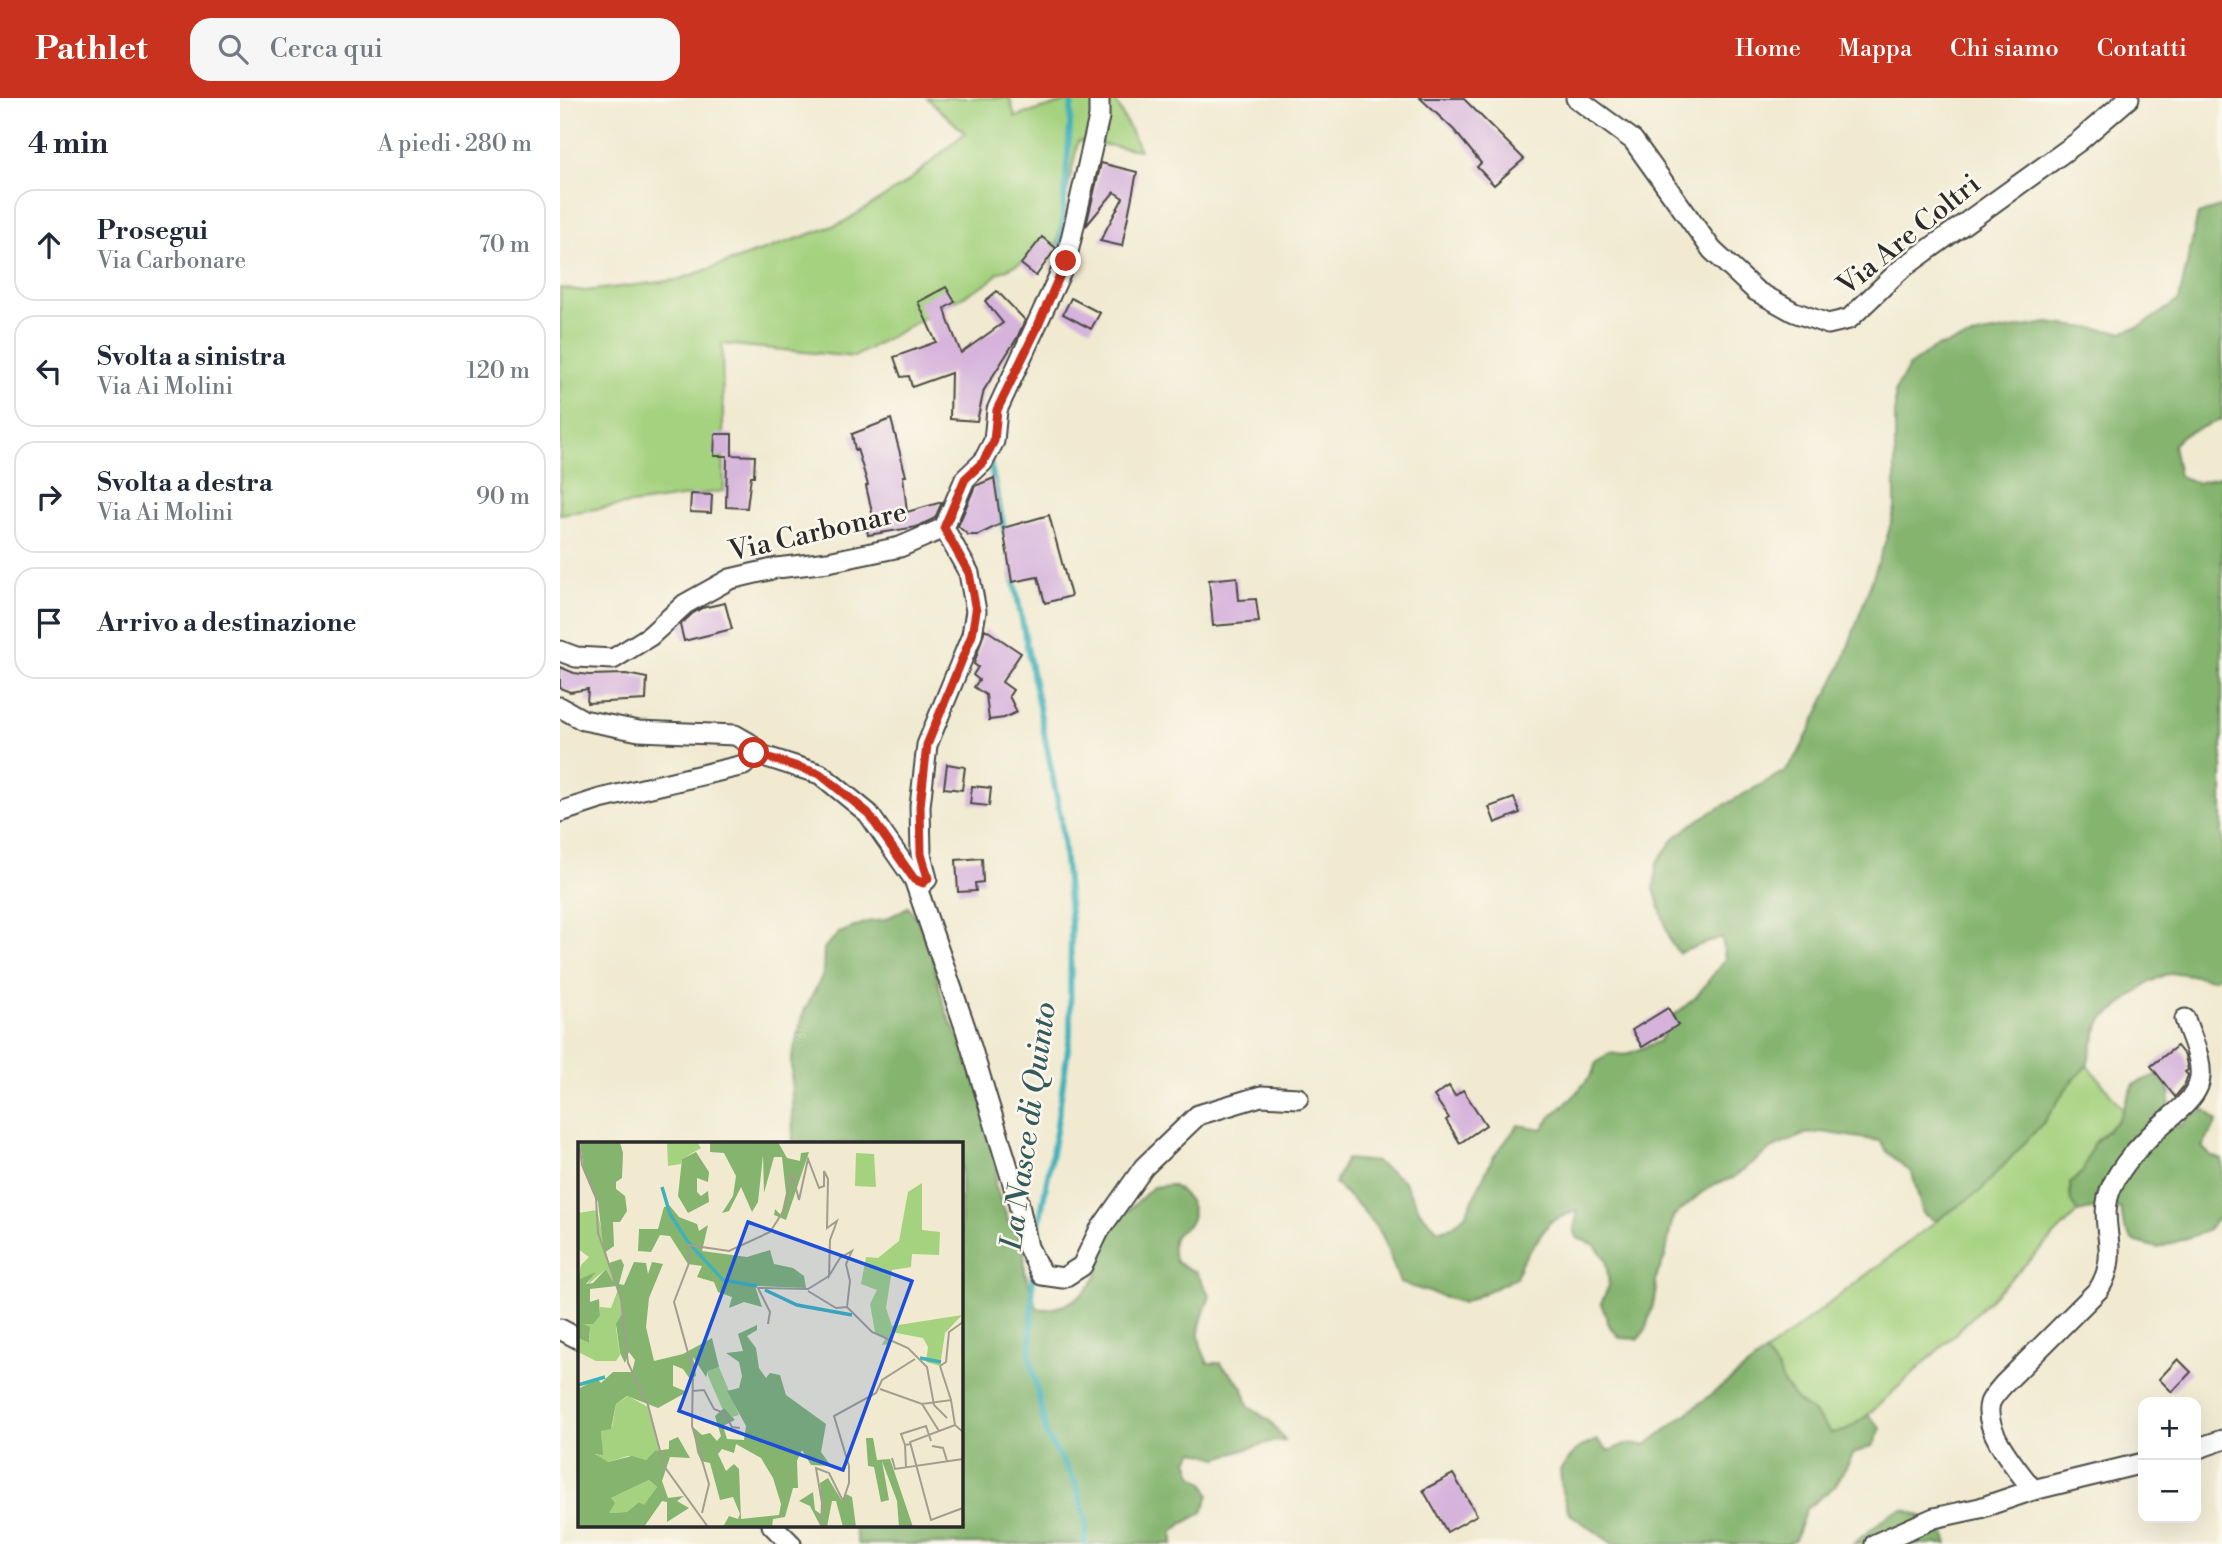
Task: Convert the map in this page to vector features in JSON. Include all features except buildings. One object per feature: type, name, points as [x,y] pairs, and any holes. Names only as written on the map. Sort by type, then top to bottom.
[{"type":"street","points":[[914,879],[923,883],[928,878],[921,854],[920,806],[927,745],[972,635],[976,611],[969,573],[944,528],[965,479],[983,462],[994,441],[997,410],[1066,261],[1097,129],[1099,98]]},
{"type":"street","name":"Via Are Coltri","points":[[1576,98],[1633,140],[1712,250],[1756,291],[1794,312],[1828,324],[1849,319],[1900,270],[2078,142],[2129,98]]},
{"type":"street","name":"Via Carbonare","points":[[560,652],[576,657],[613,659],[650,636],[685,604],[730,579],[777,568],[828,562],[900,547],[944,528]]},
{"type":"street","points":[[560,707],[583,720],[639,732],[735,735],[748,743],[754,753],[820,774],[868,813],[914,879],[965,1027],[1018,1200],[1028,1247],[1042,1275],[1063,1278],[1082,1266],[1099,1231],[1144,1167],[1198,1115],[1261,1097],[1298,1098]]},
{"type":"street","points":[[560,812],[600,799],[744,765],[754,753]]},
{"type":"street","points":[[2033,1490],[1997,1443],[1990,1419],[1990,1403],[2003,1385],[2099,1289],[2107,1275],[2110,1255],[2105,1211],[2110,1189],[2120,1171],[2137,1151],[2184,1105],[2198,1086],[2201,1070],[2185,1019]]},
{"type":"street","points":[[560,1329],[578,1338]]},
{"type":"street","points":[[2201,1447],[2222,1440]]},
{"type":"street","points":[[1875,1544],[1934,1518],[2138,1464]]},
{"type":"street","points":[[773,1526],[791,1544]]},
{"type":"green space","points":[[927,98],[1010,98],[1015,117],[1079,98],[1114,98],[1140,150],[1078,141],[1056,247],[998,273],[989,282],[854,357],[722,344],[724,491],[560,514],[560,288],[586,291],[677,280],[842,223],[906,183],[965,133]]},
{"type":"green space","points":[[2220,207],[2222,419],[2183,435],[2173,445],[2179,476],[2197,483],[2222,476],[2222,974],[2213,979],[2178,973],[2164,975],[2150,982],[2103,1019],[2087,1065],[2068,1086],[2044,1122],[1980,1191],[1936,1221],[1923,1214],[1912,1173],[1887,1152],[1880,1141],[1822,1132],[1805,1134],[1771,1149],[1733,1178],[1715,1184],[1673,1217],[1665,1257],[1655,1280],[1656,1294],[1645,1331],[1638,1339],[1620,1338],[1609,1325],[1601,1303],[1609,1286],[1606,1260],[1595,1245],[1577,1238],[1574,1229],[1578,1210],[1551,1221],[1521,1263],[1516,1278],[1463,1303],[1400,1283],[1382,1235],[1361,1208],[1335,1183],[1346,1159],[1376,1162],[1403,1180],[1421,1213],[1438,1230],[1452,1227],[1466,1214],[1492,1159],[1518,1125],[1542,1129],[1592,1074],[1596,1063],[1609,1053],[1625,1055],[1660,1041],[1671,1018],[1696,997],[1725,959],[1722,937],[1679,953],[1671,943],[1654,889],[1657,862],[1675,837],[1701,818],[1785,771],[1798,754],[1842,664],[1895,509],[1895,391],[1909,366],[1934,348],[1981,334],[2048,323],[2122,332],[2141,326],[2179,300],[2198,214]]},
{"type":"green space","points":[[908,907],[919,921],[926,937],[947,1013],[954,1030],[965,1045],[998,1151],[995,1185],[1008,1220],[1024,1244],[1025,1272],[1037,1308],[1062,1306],[1085,1291],[1097,1273],[1106,1237],[1153,1187],[1171,1185],[1186,1196],[1192,1207],[1192,1219],[1175,1236],[1173,1250],[1177,1263],[1196,1272],[1210,1296],[1199,1330],[1203,1353],[1208,1363],[1220,1363],[1242,1386],[1249,1407],[1270,1421],[1285,1441],[1270,1442],[1218,1458],[1194,1451],[1188,1460],[1193,1475],[1205,1484],[1209,1495],[1202,1513],[1173,1532],[1173,1544],[858,1544],[853,1526],[962,1526],[962,1142],[793,1142],[791,1060],[804,1011],[823,975],[824,948],[839,933],[867,922],[884,920]]},
{"type":"green space","points":[[2088,1065],[2124,1111],[2093,1144],[2083,1171],[2070,1184],[2071,1202],[2078,1212],[1952,1337],[1868,1415],[1845,1431],[1831,1433],[1813,1412],[1798,1402],[1765,1353],[1936,1221],[1980,1191],[2044,1122],[2068,1086]]},
{"type":"green space","points":[[2156,1075],[2169,1091],[2166,1123],[2179,1127],[2192,1115],[2206,1110],[2217,1122],[2202,1147],[2210,1155],[2222,1160],[2222,1215],[2205,1232],[2158,1248],[2133,1241],[2124,1227],[2121,1209],[2110,1205],[2078,1212],[2071,1202],[2070,1184],[2083,1171],[2093,1144],[2118,1120],[2134,1084]]},
{"type":"green space","points":[[1765,1353],[1798,1402],[1813,1412],[1831,1433],[1845,1431],[1868,1415],[1881,1428],[1873,1446],[1854,1453],[1835,1486],[1806,1509],[1795,1540],[1787,1544],[1613,1544],[1569,1513],[1562,1492],[1560,1470],[1577,1449],[1597,1440],[1609,1451],[1625,1444],[1646,1445]]},
{"type":"green space","points":[[1903,1509],[1941,1524],[1948,1544],[1853,1544],[1890,1514]]},
{"type":"waterway","name":"La Nasce di Quinto","points":[[1061,245],[1072,98]]},
{"type":"waterway","name":"La Nasce di Quinto","points":[[990,462],[1005,533]]},
{"type":"waterway","name":"La Nasce di Quinto","points":[[1013,575],[1061,819],[1071,923],[1070,1035],[1035,1246]]},
{"type":"waterway","name":"La Nasce di Quinto","points":[[1033,1270],[1030,1357],[1047,1437],[1075,1481],[1086,1520],[1085,1544]]},
{"type":"route","points":[[754,753],[820,774],[868,813],[914,879],[923,883],[928,878],[921,854],[920,806],[927,745],[972,635],[976,611],[969,573],[944,528],[965,479],[983,462],[994,441],[997,410],[1066,261]]}]
